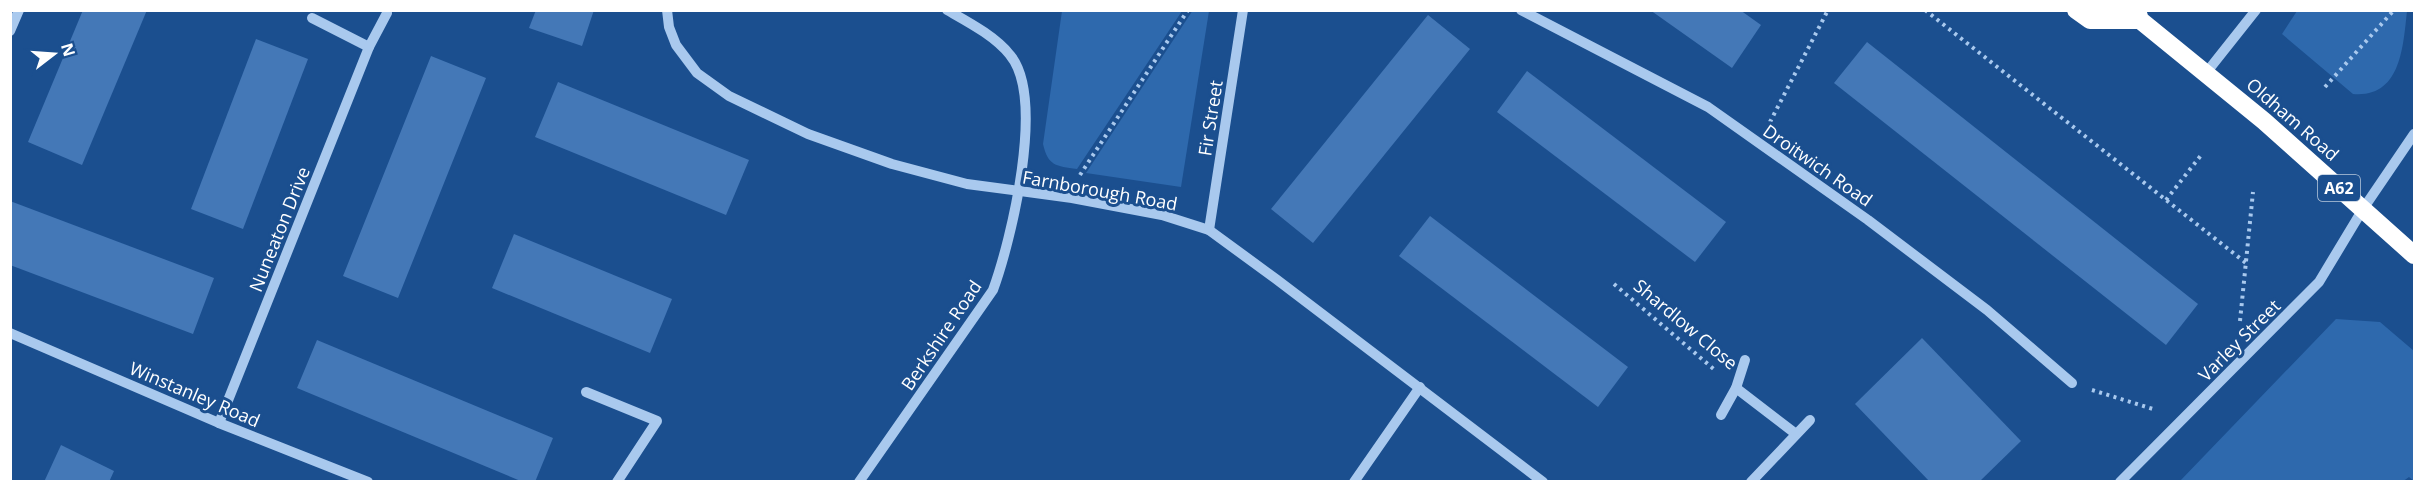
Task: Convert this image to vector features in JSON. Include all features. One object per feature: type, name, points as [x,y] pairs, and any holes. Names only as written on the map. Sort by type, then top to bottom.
[{"type":"highway","name":"Oldham Road","points":[[2076,10],[2090,20],[2138,15],[2264,120],[2415,255]]},
{"type":"street","points":[[10,31],[19,10]]},
{"type":"street","name":"Farnborough Road","points":[[667,10],[669,27],[676,45],[697,74],[729,96],[808,134],[892,164],[967,184],[1072,198],[1162,215],[1209,230],[1543,482]]},
{"type":"street","name":"Berkshire Road","points":[[859,482],[993,290],[1000,271],[1024,155],[1027,119],[1020,73],[1011,55],[996,42],[947,10]]},
{"type":"street","name":"Fir Street","points":[[1209,230],[1243,10]]},
{"type":"street","name":"Droitwich Road","points":[[1521,10],[1708,107],[1868,220],[1988,310],[2072,383]]},
{"type":"street","points":[[2206,74],[2256,10]]},
{"type":"street","name":"Nuneaton Drive","points":[[219,423],[369,47],[387,14]]},
{"type":"street","points":[[312,18],[369,47]]},
{"type":"street","name":"Varley Street","points":[[2120,482],[2319,282],[2363,209],[2415,134]]},
{"type":"street","name":"Winstanley Road","points":[[10,333],[219,423],[368,482]]},
{"type":"street","name":"Shardlow Close","points":[[1721,415],[1736,388],[1745,360]]},
{"type":"street","points":[[1354,482],[1419,387]]},
{"type":"street","name":"Shardlow Close","points":[[1736,388],[1796,434]]},
{"type":"street","points":[[586,392],[657,420],[617,482]]},
{"type":"street","points":[[1751,482],[1810,420]]},
{"type":"path","points":[[1072,198],[1079,176],[1188,10]]},
{"type":"path","points":[[1759,143],[1828,10]]},
{"type":"path","points":[[1925,10],[2246,263]]},
{"type":"path","points":[[2325,87],[2394,10]]},
{"type":"path","points":[[2166,200],[2202,154]]},
{"type":"path","points":[[2240,321],[2253,192]]},
{"type":"path","name":"Shardlow Close","points":[[1614,284],[1736,388]]},
{"type":"path","points":[[2072,383],[2153,410]]},
{"type":"shaded area","points":[[1193,10],[1209,11],[1181,187],[1086,173]]},
{"type":"shaded area","points":[[1062,11],[1182,11],[1077,169],[1054,164],[1047,157],[1043,144]]},
{"type":"shaded area","points":[[2297,11],[2407,11],[2401,54],[2390,79],[2381,88],[2369,93],[2353,94],[2282,34]]},
{"type":"shaded area","points":[[2336,319],[2380,322],[2414,351],[2414,481],[2409,477],[2402,482],[2180,481]]},
{"type":"building","points":[[83,10],[147,10],[82,165],[28,142]]},
{"type":"building","points":[[536,10],[594,10],[582,46],[529,28]]},
{"type":"building","points":[[1650,10],[1740,10],[1761,25],[1732,68]]},
{"type":"building","points":[[1428,15],[1470,49],[1313,243],[1271,209]]},
{"type":"building","points":[[256,39],[308,59],[243,229],[191,209]]},
{"type":"building","points":[[1867,42],[2198,304],[2166,345],[1834,83]]},
{"type":"building","points":[[431,56],[486,78],[398,298],[343,276]]},
{"type":"building","points":[[1527,71],[1726,222],[1695,262],[1497,112]]},
{"type":"building","points":[[558,82],[749,160],[726,215],[535,137]]},
{"type":"building","points":[[10,201],[214,278],[193,334],[10,265]]},
{"type":"building","points":[[1430,216],[1628,367],[1598,407],[1399,256]]},
{"type":"building","points":[[514,234],[672,299],[650,353],[492,288]]},
{"type":"building","points":[[1922,338],[2021,441],[1979,482],[1930,482],[1855,404]]},
{"type":"building","points":[[317,340],[553,438],[535,482],[523,482],[297,388]]},
{"type":"building","points":[[61,445],[114,471],[109,482],[44,482]]}]
